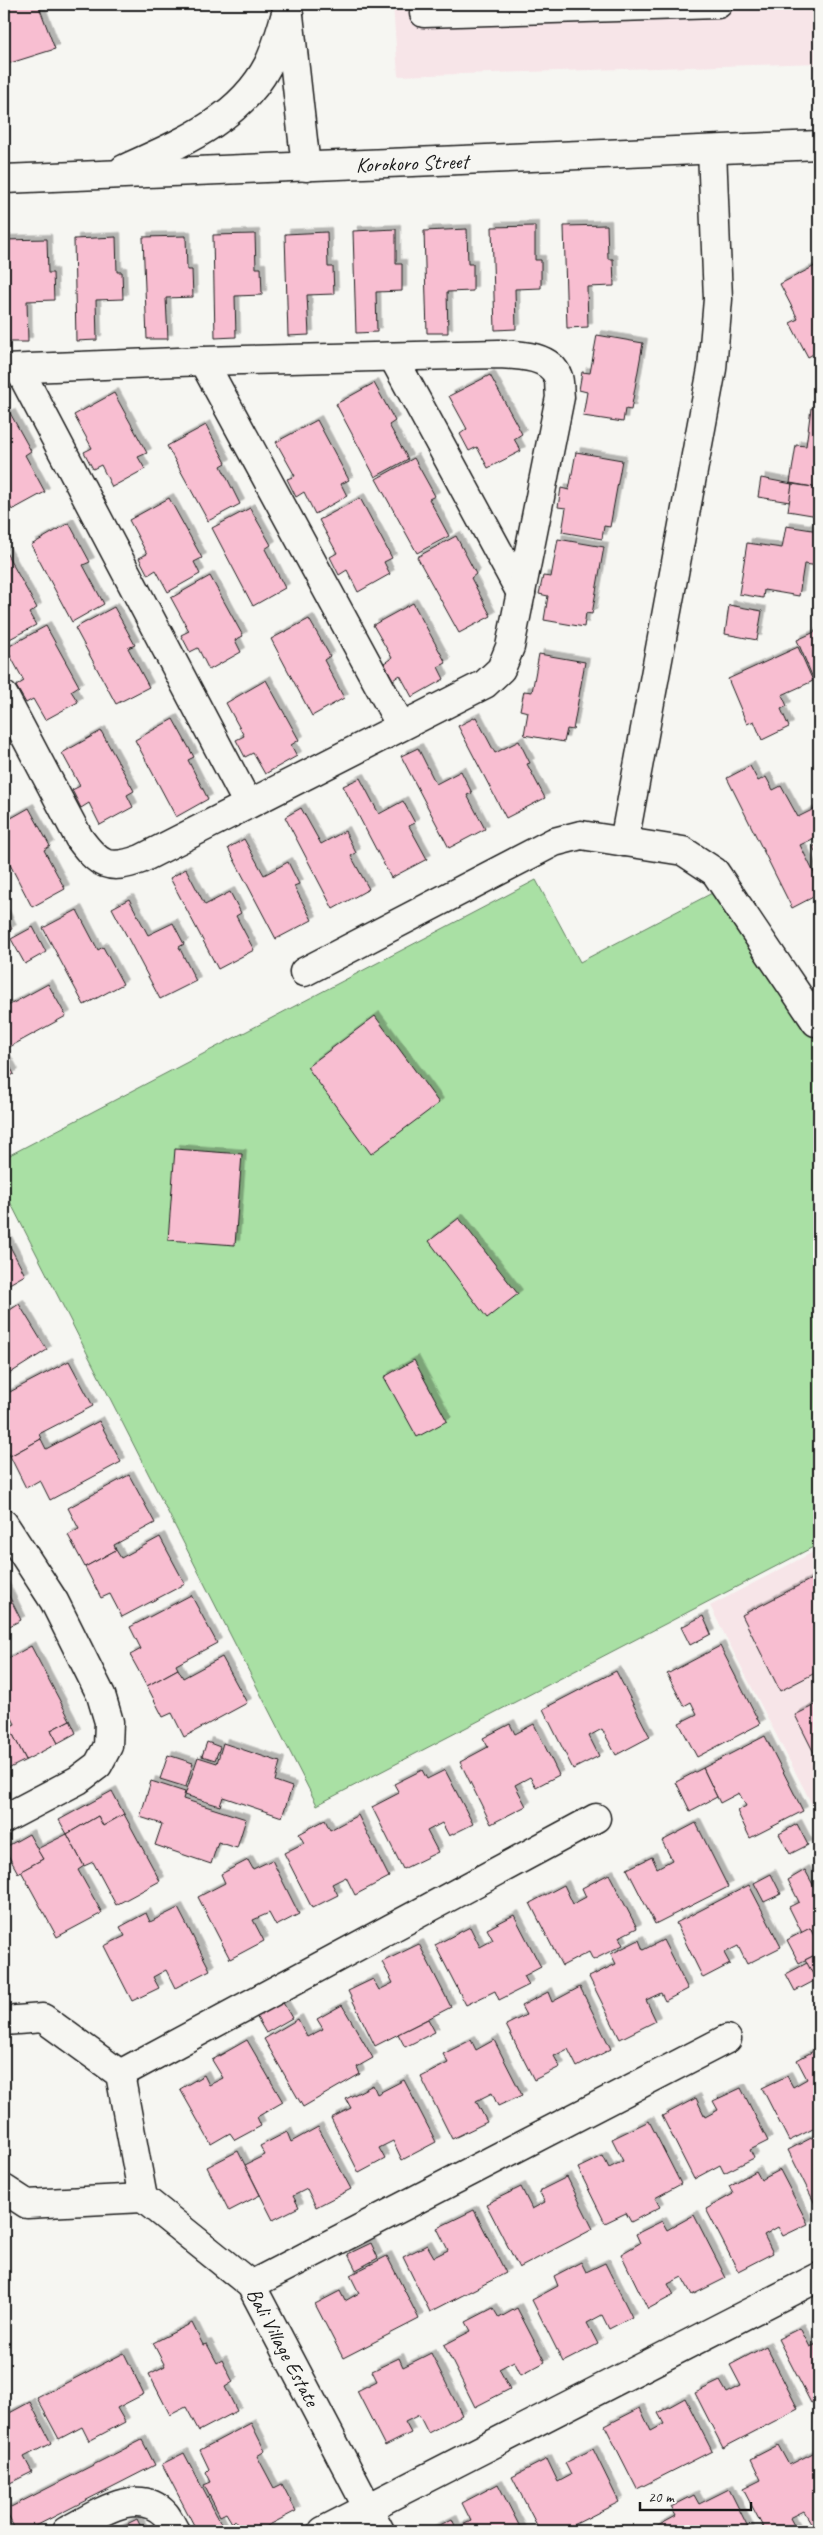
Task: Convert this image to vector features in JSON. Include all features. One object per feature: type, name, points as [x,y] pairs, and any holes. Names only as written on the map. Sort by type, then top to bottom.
[{"type":"street","points":[[424,13],[718,4]]},
{"type":"street","points":[[288,6],[306,167]]},
{"type":"street","points":[[111,174],[182,143],[221,120],[246,95],[268,66],[288,6]]},
{"type":"street","name":"Korokoro Street","points":[[4,179],[819,145]]},
{"type":"street","points":[[624,842],[712,369],[718,299],[712,150]]},
{"type":"street","points":[[4,696],[79,838],[94,858],[107,865],[123,866],[141,860],[485,684],[501,669],[510,647],[560,397],[558,377],[546,362],[522,356],[499,354],[203,361],[12,369],[248,804]]},
{"type":"street","points":[[393,357],[521,592]]},
{"type":"street","points":[[203,361],[401,726]]},
{"type":"street","points":[[304,972],[554,842],[581,835],[683,852],[715,872],[816,1022]]},
{"type":"street","points":[[4,1524],[54,1601],[101,1695],[109,1722],[108,1746],[98,1765],[78,1780],[4,1819]]},
{"type":"street","points":[[120,2074],[596,1818]]},
{"type":"street","points":[[4,2021],[43,2018],[120,2074],[143,2198],[27,2204],[4,2189]]},
{"type":"street","points":[[251,2285],[727,2039]]},
{"type":"street","name":"Bali Village Estate","points":[[143,2198],[251,2285],[374,2521]]},
{"type":"street","points":[[323,2531],[374,2521],[819,2277]]},
{"type":"street","points":[[66,2531],[119,2504],[135,2501],[153,2505],[166,2515],[175,2531]]},
{"type":"shaded area","points":[[393,4],[819,4],[819,63],[398,76]]},
{"type":"shaded area","points":[[819,1549],[819,1818],[710,1606]]},
{"type":"green space","points":[[536,880],[580,962],[737,880],[819,1042],[819,1544],[317,1805],[4,1190],[4,1158]]},
{"type":"building","points":[[4,4],[38,4],[55,49],[4,65]]},
{"type":"building","points":[[607,225],[608,259],[613,259],[614,286],[587,287],[588,327],[567,328],[564,226]]},
{"type":"building","points":[[535,226],[535,260],[541,260],[541,288],[515,289],[516,329],[495,330],[492,227]]},
{"type":"building","points":[[396,229],[396,264],[402,264],[402,291],[376,292],[377,332],[356,333],[353,231]]},
{"type":"building","points":[[467,229],[468,264],[473,264],[473,291],[447,292],[448,333],[427,333],[424,231]]},
{"type":"building","points":[[327,232],[328,267],[333,267],[334,294],[307,295],[309,335],[288,336],[285,234]]},
{"type":"building","points":[[255,234],[256,268],[261,268],[262,295],[235,296],[236,337],[215,338],[213,235]]},
{"type":"building","points":[[186,236],[187,270],[192,270],[193,297],[166,298],[168,339],[147,339],[143,237]]},
{"type":"building","points":[[116,237],[117,272],[122,272],[123,299],[96,300],[97,340],[76,341],[74,239]]},
{"type":"building","points":[[47,239],[48,273],[53,273],[54,300],[27,301],[28,342],[7,342],[4,240]]},
{"type":"building","points":[[815,266],[819,274],[819,351],[808,357],[790,323],[798,319],[780,284]]},
{"type":"building","points":[[597,335],[643,343],[631,410],[625,409],[623,422],[583,416],[587,392],[579,390],[582,372],[590,373]]},
{"type":"building","points":[[490,375],[522,434],[514,439],[521,451],[488,468],[477,447],[469,451],[460,434],[467,429],[449,396]]},
{"type":"building","points":[[374,383],[395,421],[389,425],[408,459],[375,477],[336,404]]},
{"type":"building","points":[[114,393],[147,453],[138,457],[145,469],[112,487],[101,465],[93,469],[84,452],[92,448],[74,415]]},
{"type":"building","points":[[811,408],[819,409],[819,488],[790,483],[796,445],[806,446]]},
{"type":"building","points":[[10,413],[31,451],[25,455],[45,492],[12,510],[4,495],[4,417]]},
{"type":"building","points":[[317,420],[349,480],[341,484],[347,496],[315,514],[304,492],[296,497],[287,479],[295,476],[276,442]]},
{"type":"building","points":[[206,425],[226,463],[221,466],[240,504],[208,521],[167,446]]},
{"type":"building","points":[[576,452],[622,460],[610,527],[604,526],[602,539],[562,532],[566,508],[558,507],[561,488],[569,490]]},
{"type":"building","points":[[414,458],[435,496],[429,499],[449,536],[417,553],[376,479]]},
{"type":"building","points":[[761,478],[792,484],[790,502],[758,497]]},
{"type":"building","points":[[792,484],[819,488],[818,516],[788,511]]},
{"type":"building","points":[[169,498],[202,558],[194,562],[200,574],[168,592],[156,570],[148,575],[139,558],[147,554],[129,520]]},
{"type":"building","points":[[360,498],[392,558],[384,562],[390,574],[358,592],[347,570],[339,575],[330,557],[337,553],[319,520]]},
{"type":"building","points":[[250,508],[271,545],[265,549],[285,588],[253,606],[212,528]]},
{"type":"building","points":[[69,523],[90,562],[83,565],[104,604],[72,622],[31,545]]},
{"type":"building","points":[[786,526],[819,531],[819,566],[804,564],[799,596],[764,590],[763,598],[739,594],[747,543],[782,548]]},
{"type":"building","points":[[456,536],[476,574],[471,578],[491,616],[459,633],[417,557]]},
{"type":"building","points":[[558,539],[604,547],[592,614],[586,613],[584,627],[544,620],[548,596],[539,594],[543,576],[551,577]]},
{"type":"building","points":[[4,549],[37,608],[29,613],[36,625],[4,642]]},
{"type":"building","points":[[210,576],[243,636],[235,640],[241,652],[209,670],[198,648],[190,652],[181,635],[189,631],[171,598]]},
{"type":"building","points":[[413,603],[446,663],[438,667],[444,679],[412,697],[400,675],[393,680],[384,663],[392,658],[373,625]]},
{"type":"building","points":[[729,605],[762,611],[757,640],[725,634]]},
{"type":"building","points":[[114,607],[135,645],[128,648],[149,687],[116,704],[75,628]]},
{"type":"building","points":[[309,619],[330,656],[324,660],[344,698],[312,716],[271,639]]},
{"type":"building","points":[[46,626],[79,686],[71,691],[78,702],[45,720],[33,699],[26,703],[16,686],[24,681],[6,648]]},
{"type":"building","points":[[819,630],[819,675],[813,678],[797,640]]},
{"type":"building","points":[[798,647],[813,681],[782,695],[787,706],[781,709],[789,727],[762,740],[754,721],[747,724],[728,679]]},
{"type":"building","points":[[539,654],[585,662],[573,730],[567,729],[564,742],[524,735],[528,712],[520,710],[524,691],[532,692]]},
{"type":"building","points":[[266,680],[299,740],[291,745],[297,756],[265,774],[253,753],[245,757],[236,740],[244,736],[226,703]]},
{"type":"building","points":[[476,717],[495,753],[519,741],[530,763],[527,764],[545,798],[506,818],[458,726]]},
{"type":"building","points":[[173,719],[194,757],[188,760],[208,799],[176,817],[135,740]]},
{"type":"building","points":[[101,731],[134,791],[127,795],[133,807],[100,825],[89,803],[81,808],[72,790],[80,786],[62,753]]},
{"type":"building","points":[[418,748],[436,784],[461,771],[472,793],[467,795],[485,829],[449,848],[401,756]]},
{"type":"building","points":[[750,766],[758,781],[766,777],[773,790],[781,786],[798,817],[816,808],[819,814],[819,836],[800,845],[819,883],[819,894],[792,908],[727,778]]},
{"type":"building","points":[[360,778],[379,814],[403,801],[415,823],[409,826],[427,859],[391,878],[343,786]]},
{"type":"building","points":[[29,808],[50,846],[44,850],[65,889],[32,907],[4,853],[4,822]]},
{"type":"building","points":[[301,808],[321,844],[345,831],[356,853],[351,856],[369,889],[333,909],[285,817]]},
{"type":"building","points":[[244,839],[264,875],[288,862],[299,884],[294,886],[312,920],[276,939],[228,848]]},
{"type":"building","points":[[819,843],[819,860],[813,847]]},
{"type":"building","points":[[186,869],[205,905],[230,892],[241,913],[236,916],[254,950],[218,969],[170,878]]},
{"type":"building","points":[[129,899],[148,935],[173,923],[184,944],[179,947],[196,981],[160,999],[112,908]]},
{"type":"building","points":[[77,910],[98,950],[103,947],[123,984],[84,1005],[43,928]]},
{"type":"building","points":[[4,913],[12,929],[4,933]]},
{"type":"building","points":[[33,927],[46,952],[25,964],[11,939]]},
{"type":"building","points":[[48,984],[66,1016],[4,1050],[4,1008]]},
{"type":"building","points":[[375,1016],[439,1103],[371,1154],[307,1067]]},
{"type":"building","points":[[4,1056],[14,1074],[4,1080]]},
{"type":"building","points":[[175,1149],[242,1154],[235,1245],[168,1240]]},
{"type":"building","points":[[459,1218],[518,1294],[487,1318],[429,1241]]},
{"type":"building","points":[[4,1235],[25,1275],[4,1287]]},
{"type":"building","points":[[19,1304],[47,1350],[4,1377],[4,1314]]},
{"type":"building","points":[[414,1360],[447,1421],[417,1437],[384,1377]]},
{"type":"building","points":[[69,1361],[93,1406],[39,1434],[41,1439],[10,1456],[4,1444],[4,1419],[7,1417],[4,1410],[4,1395]]},
{"type":"building","points":[[99,1421],[121,1462],[50,1500],[40,1480],[26,1488],[10,1456],[41,1439],[46,1449]]},
{"type":"building","points":[[129,1475],[155,1523],[114,1545],[116,1550],[85,1567],[68,1535],[79,1529],[68,1508]]},
{"type":"building","points":[[160,1537],[185,1584],[122,1617],[110,1594],[101,1598],[85,1567],[116,1550],[121,1558]]},
{"type":"building","points":[[819,1575],[819,1671],[780,1691],[742,1615]]},
{"type":"building","points":[[4,1586],[21,1620],[4,1629]]},
{"type":"building","points":[[191,1595],[217,1643],[176,1665],[178,1669],[147,1686],[130,1655],[141,1649],[130,1627]]},
{"type":"building","points":[[703,1616],[711,1634],[690,1645],[681,1627]]},
{"type":"building","points":[[31,1646],[70,1720],[51,1730],[58,1743],[26,1760],[9,1727],[15,1724],[4,1702],[4,1661]]},
{"type":"building","points":[[720,1646],[760,1724],[697,1757],[679,1723],[697,1714],[691,1702],[684,1706],[667,1674]]},
{"type":"building","points":[[222,1657],[247,1703],[184,1737],[172,1713],[163,1717],[147,1686],[178,1669],[183,1678]]},
{"type":"building","points":[[616,1671],[650,1737],[616,1755],[602,1729],[589,1736],[599,1756],[573,1769],[543,1709]]},
{"type":"building","points":[[819,1703],[819,1763],[795,1715]]},
{"type":"building","points":[[70,1720],[76,1733],[58,1743],[51,1730]]},
{"type":"building","points":[[510,1724],[515,1734],[534,1724],[559,1775],[536,1787],[530,1777],[515,1785],[526,1806],[491,1824],[460,1762],[488,1747],[483,1738]]},
{"type":"building","points":[[9,1727],[26,1760],[4,1771],[4,1730]]},
{"type":"building","points":[[765,1736],[803,1811],[750,1838],[737,1811],[746,1806],[739,1793],[720,1803],[703,1768]]},
{"type":"building","points":[[207,1742],[220,1747],[215,1760],[202,1756]]},
{"type":"building","points":[[223,1743],[280,1762],[275,1781],[292,1787],[282,1817],[223,1797],[220,1806],[185,1795],[198,1757],[217,1763]]},
{"type":"building","points":[[168,1755],[193,1763],[186,1787],[160,1779]]},
{"type":"building","points":[[703,1768],[717,1797],[690,1811],[676,1782]]},
{"type":"building","points":[[422,1770],[427,1779],[445,1770],[473,1824],[449,1836],[442,1823],[427,1831],[438,1852],[403,1869],[372,1807],[399,1793],[394,1784]]},
{"type":"building","points":[[151,1781],[185,1792],[183,1799],[246,1819],[237,1848],[218,1842],[211,1864],[155,1845],[162,1824],[140,1817]]},
{"type":"building","points":[[112,1791],[124,1814],[103,1826],[98,1816],[67,1834],[59,1820]]},
{"type":"building","points":[[124,1814],[160,1881],[116,1905],[93,1862],[84,1866],[67,1834],[98,1816],[103,1826]]},
{"type":"building","points":[[358,1815],[389,1877],[355,1895],[346,1877],[332,1884],[338,1895],[312,1908],[284,1853],[304,1843],[299,1834],[325,1820],[330,1830]]},
{"type":"building","points":[[696,1823],[728,1887],[655,1924],[627,1869],[652,1857],[657,1868],[672,1860],[662,1841]]},
{"type":"building","points":[[797,1824],[808,1845],[790,1854],[779,1834]]},
{"type":"building","points":[[29,1834],[43,1859],[18,1873],[4,1848]]},
{"type":"building","points":[[67,1834],[84,1866],[78,1870],[102,1913],[57,1937],[21,1871],[43,1859],[37,1849]]},
{"type":"building","points":[[248,1860],[253,1869],[272,1860],[299,1914],[276,1926],[269,1913],[253,1920],[264,1941],[230,1959],[198,1897],[225,1883],[221,1874]]},
{"type":"building","points":[[805,1870],[817,1892],[819,1891],[819,1946],[810,1928],[802,1933],[789,1907],[799,1902],[788,1880]]},
{"type":"building","points":[[609,1874],[637,1928],[619,1937],[623,1945],[593,1960],[589,1952],[562,1966],[530,1903],[564,1885],[573,1904],[586,1897],[582,1888]]},
{"type":"building","points":[[771,1874],[781,1894],[764,1902],[754,1883]]},
{"type":"building","points":[[749,1885],[781,1947],[747,1964],[738,1946],[724,1953],[730,1964],[703,1978],[676,1923]]},
{"type":"building","points":[[178,1908],[210,1970],[175,1988],[166,1970],[153,1977],[159,1988],[132,2001],[104,1946],[125,1936],[120,1927],[146,1913],[150,1922]]},
{"type":"building","points":[[514,1915],[541,1967],[524,1976],[529,1985],[499,2000],[495,1991],[466,2005],[435,1945],[470,1927],[480,1947],[493,1940],[487,1929]]},
{"type":"building","points":[[810,1928],[819,1946],[819,1953],[799,1963],[787,1940]]},
{"type":"building","points":[[639,1940],[643,1950],[663,1940],[688,1989],[665,2001],[661,1993],[646,2000],[656,2021],[620,2039],[589,1977],[616,1964],[611,1954]]},
{"type":"building","points":[[419,1944],[451,2007],[375,2046],[348,1991],[373,1979],[379,1990],[393,1983],[382,1962]]},
{"type":"building","points":[[819,1953],[819,1982],[817,1983],[805,1960]]},
{"type":"building","points":[[807,1963],[816,1980],[795,1991],[786,1974]]},
{"type":"building","points":[[580,1987],[611,2049],[577,2067],[568,2049],[554,2056],[560,2067],[534,2080],[506,2025],[526,2015],[521,2006],[548,1992],[552,2002]]},
{"type":"building","points":[[282,2001],[292,2018],[266,2033],[256,2016]]},
{"type":"building","points":[[342,2005],[373,2058],[357,2067],[360,2074],[303,2107],[264,2039],[298,2019],[307,2037],[323,2029],[317,2019]]},
{"type":"building","points":[[428,2019],[435,2032],[405,2047],[398,2034]]},
{"type":"building","points":[[247,2040],[283,2102],[257,2117],[261,2126],[235,2140],[230,2133],[211,2144],[180,2089],[204,2075],[209,2085],[223,2078],[212,2060]]},
{"type":"building","points":[[471,2040],[476,2050],[494,2040],[522,2095],[498,2106],[492,2093],[476,2101],[487,2122],[452,2139],[421,2077],[448,2063],[443,2054]]},
{"type":"building","points":[[819,2048],[819,2126],[789,2141],[762,2088],[787,2076],[793,2087],[807,2079],[797,2060]]},
{"type":"building","points":[[404,2080],[436,2142],[402,2160],[393,2141],[379,2148],[385,2159],[359,2173],[331,2118],[351,2108],[346,2099],[373,2085],[377,2094]]},
{"type":"building","points":[[741,2088],[768,2141],[750,2150],[754,2158],[724,2173],[720,2165],[694,2179],[662,2116],[696,2098],[705,2117],[718,2110],[713,2101]]},
{"type":"building","points":[[649,2121],[681,2184],[655,2198],[660,2207],[631,2222],[626,2213],[605,2223],[578,2168],[603,2156],[609,2168],[623,2161],[612,2139]]},
{"type":"building","points":[[318,2127],[351,2189],[316,2207],[307,2189],[293,2196],[299,2207],[273,2220],[245,2165],[265,2155],[260,2146],[287,2132],[291,2142]]},
{"type":"building","points":[[819,2134],[819,2202],[815,2204],[788,2150]]},
{"type":"building","points":[[238,2151],[260,2195],[229,2211],[207,2167]]},
{"type":"building","points":[[780,2170],[808,2224],[783,2236],[778,2227],[764,2235],[773,2253],[738,2271],[706,2209],[733,2194],[729,2186],[756,2171],[761,2180]]},
{"type":"building","points":[[567,2177],[593,2229],[519,2268],[486,2204],[521,2187],[532,2209],[545,2202],[539,2191]]},
{"type":"building","points":[[474,2210],[506,2273],[430,2312],[403,2257],[427,2245],[434,2257],[448,2250],[437,2228]]},
{"type":"building","points":[[694,2215],[726,2278],[692,2295],[682,2277],[668,2284],[674,2295],[648,2309],[621,2254],[640,2243],[636,2234],[662,2221],[667,2230]]},
{"type":"building","points":[[371,2243],[378,2258],[356,2270],[348,2254]]},
{"type":"building","points":[[387,2256],[419,2319],[343,2358],[315,2304],[340,2291],[345,2301],[359,2293],[350,2275]]},
{"type":"building","points":[[581,2262],[586,2272],[605,2263],[632,2317],[609,2329],[602,2315],[587,2323],[598,2344],[563,2362],[532,2300],[558,2286],[554,2276]]},
{"type":"building","points":[[493,2308],[499,2318],[517,2308],[545,2362],[521,2375],[514,2361],[499,2369],[510,2389],[475,2407],[444,2345],[471,2331],[466,2322]]},
{"type":"building","points":[[192,2323],[203,2345],[207,2344],[217,2363],[222,2360],[233,2382],[225,2387],[237,2411],[199,2431],[186,2407],[170,2415],[149,2374],[165,2366],[153,2343]]},
{"type":"building","points":[[800,2328],[810,2347],[819,2343],[819,2399],[811,2403],[778,2339]]},
{"type":"building","points":[[766,2346],[798,2409],[723,2448],[695,2393],[720,2381],[727,2393],[741,2386],[730,2365]]},
{"type":"building","points":[[124,2353],[144,2394],[117,2408],[125,2422],[89,2441],[82,2427],[59,2439],[37,2398]]},
{"type":"building","points":[[431,2353],[462,2415],[428,2433],[419,2415],[405,2422],[411,2433],[385,2446],[357,2391],[377,2381],[372,2371],[399,2358],[403,2367]]},
{"type":"building","points":[[685,2398],[712,2451],[637,2489],[605,2426],[640,2408],[651,2431],[664,2424],[658,2413]]},
{"type":"building","points":[[30,2402],[51,2443],[24,2457],[32,2472],[4,2486],[4,2416]]},
{"type":"building","points":[[251,2423],[265,2451],[257,2456],[274,2488],[282,2484],[296,2511],[258,2531],[241,2531],[235,2520],[232,2523],[226,2513],[220,2516],[204,2485],[211,2482],[206,2472],[209,2469],[200,2450]]},
{"type":"building","points":[[142,2440],[155,2465],[26,2531],[16,2531],[5,2510]]},
{"type":"building","points":[[778,2445],[789,2465],[817,2451],[819,2456],[819,2530],[816,2531],[804,2511],[790,2518],[797,2531],[765,2531],[743,2489],[761,2480],[751,2459]]},
{"type":"building","points":[[593,2449],[619,2502],[562,2531],[540,2531],[512,2477],[547,2459],[558,2482],[571,2475],[565,2463]]},
{"type":"building","points":[[184,2453],[225,2531],[197,2531],[162,2464]]},
{"type":"building","points":[[498,2484],[522,2531],[428,2531],[452,2519],[456,2528],[471,2521],[462,2503]]},
{"type":"building","points":[[729,2489],[750,2531],[658,2531],[656,2527],[676,2516],[671,2507],[694,2495],[699,2504]]},
{"type":"building","points":[[137,2519],[143,2531],[113,2531]]}]
